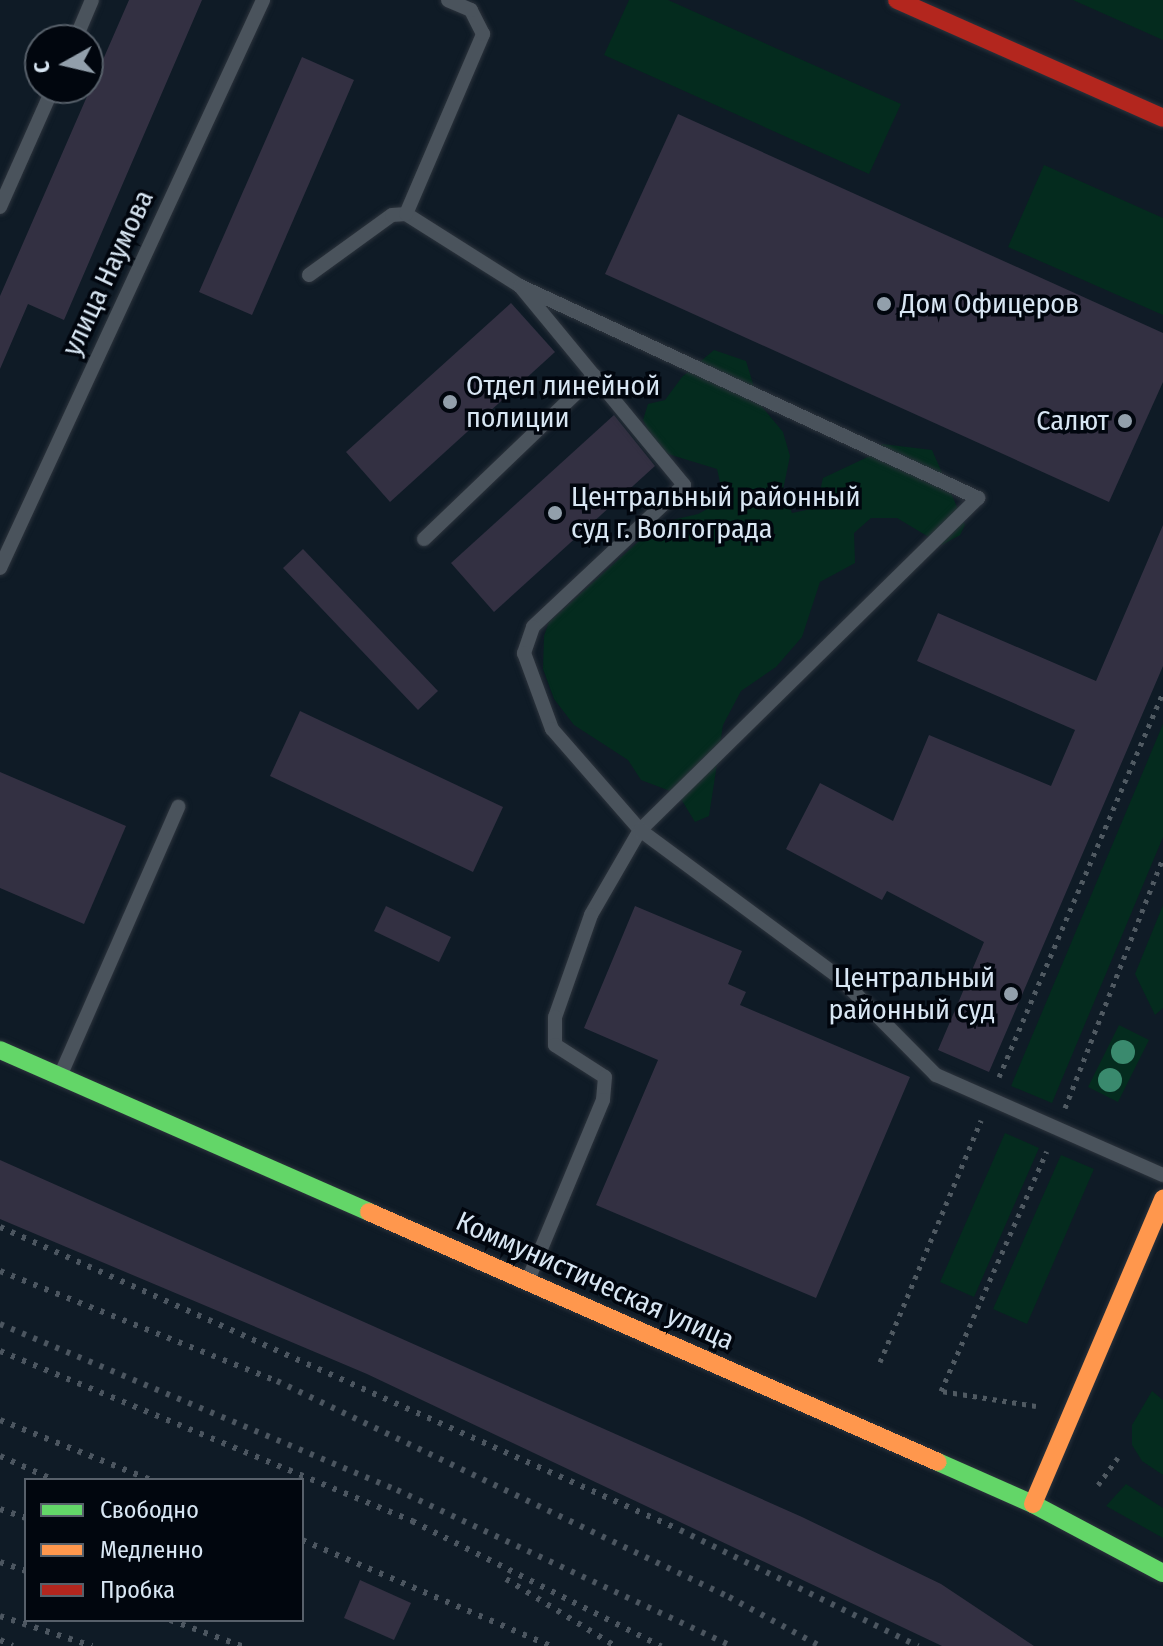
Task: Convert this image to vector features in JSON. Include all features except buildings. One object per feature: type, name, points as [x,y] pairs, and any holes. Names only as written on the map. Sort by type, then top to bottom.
[{"type":"main road","points":[[897,0],[1163,118]]},
{"type":"main road","name":"Коммунистическая улица","points":[[0,1050],[1033,1504],[1163,1573]]},
{"type":"main road","points":[[1033,1504],[1163,1199]]},
{"type":"lane","points":[[82,24],[92,0]]},
{"type":"lane","name":"улица Наумова","points":[[0,568],[263,0]]},
{"type":"lane","points":[[406,214],[483,34],[471,10],[448,0]]},
{"type":"lane","points":[[0,207],[46,104]]},
{"type":"lane","points":[[309,275],[392,215],[406,214],[520,286],[978,498],[640,830],[591,915],[555,1017],[555,1045],[605,1077],[603,1100],[527,1282]]},
{"type":"lane","points":[[520,286],[684,485],[533,627],[524,653],[552,729],[640,830],[839,977],[936,1075],[1163,1175]]},
{"type":"lane","points":[[424,539],[594,376]]},
{"type":"lane","points":[[60,1078],[178,807]]},
{"type":"path","points":[[880,1362],[1163,692]]},
{"type":"path","points":[[941,1391],[1037,1406]]},
{"type":"path","points":[[1098,1485],[1118,1457]]},
{"type":"green space","points":[[629,0],[668,0],[901,104],[869,174],[604,55]]},
{"type":"green space","points":[[1073,0],[1163,0],[1163,40]]},
{"type":"green space","points":[[1044,165],[1163,218],[1163,315],[1008,247]]},
{"type":"green space","points":[[714,350],[746,361],[759,403],[783,432],[790,456],[783,490],[792,513],[816,508],[823,478],[872,455],[882,444],[932,450],[965,525],[960,535],[942,545],[897,518],[871,518],[854,533],[855,563],[820,582],[802,637],[776,667],[741,691],[723,725],[709,816],[695,822],[678,794],[641,780],[628,760],[574,725],[554,699],[543,669],[544,636],[549,622],[659,523],[698,514],[724,500],[717,469],[668,454],[653,441],[643,420],[648,404],[665,400],[682,377]]},
{"type":"green space","points":[[1163,724],[1163,837],[1052,1103],[1011,1086]]},
{"type":"green space","points":[[1163,905],[1163,1008],[1155,1015],[1135,974]]},
{"type":"green space","points":[[1119,1025],[1149,1040],[1118,1102],[1088,1087]]},
{"type":"green space","points":[[1005,1133],[1039,1148],[974,1297],[940,1282]]},
{"type":"green space","points":[[1061,1155],[1094,1169],[1027,1324],[993,1309]]},
{"type":"green space","points":[[1152,1391],[1163,1400],[1163,1475],[1142,1461],[1132,1445],[1132,1425]]},
{"type":"green space","points":[[1126,1484],[1163,1508],[1163,1538],[1106,1506]]},
{"type":"railway","points":[[0,1227],[680,1530],[918,1646]]},
{"type":"railway","points":[[0,1271],[277,1381],[729,1597],[820,1646]]},
{"type":"railway","points":[[0,1324],[397,1490],[732,1646]]},
{"type":"railway","points":[[0,1351],[412,1521],[661,1646]]},
{"type":"railway","points":[[0,1420],[146,1478]]},
{"type":"railway","points":[[0,1456],[50,1478]]},
{"type":"railway","points":[[0,1509],[24,1517]]},
{"type":"railway","points":[[304,1541],[551,1646]]},
{"type":"railway","points":[[0,1562],[24,1570]]},
{"type":"railway","points":[[506,1579],[615,1646]]},
{"type":"railway","points":[[0,1616],[92,1646]]},
{"type":"railway","points":[[176,1622],[242,1646]]},
{"type":"railway","points":[[0,1640],[13,1646]]},
{"type":"traffic: fast","points":[[0,1050],[369,1212]]},
{"type":"traffic: fast","points":[[938,1462],[1033,1504],[1163,1573]]},
{"type":"traffic: slow","points":[[1033,1504],[1163,1199]]},
{"type":"traffic: slow","points":[[369,1212],[938,1462]]},
{"type":"traffic: jam","points":[[897,0],[1163,118]]},
{"type":"place","name":"Дом Офицеров","points":[[884,304]]},
{"type":"place","name":"Отдел линейной полиции","points":[[450,402]]},
{"type":"place","name":"Салют","points":[[1125,421]]},
{"type":"place","name":"Центральный районный суд г. Волгограда","points":[[555,513]]},
{"type":"place","name":"Центральный районный суд","points":[[1011,994]]}]
